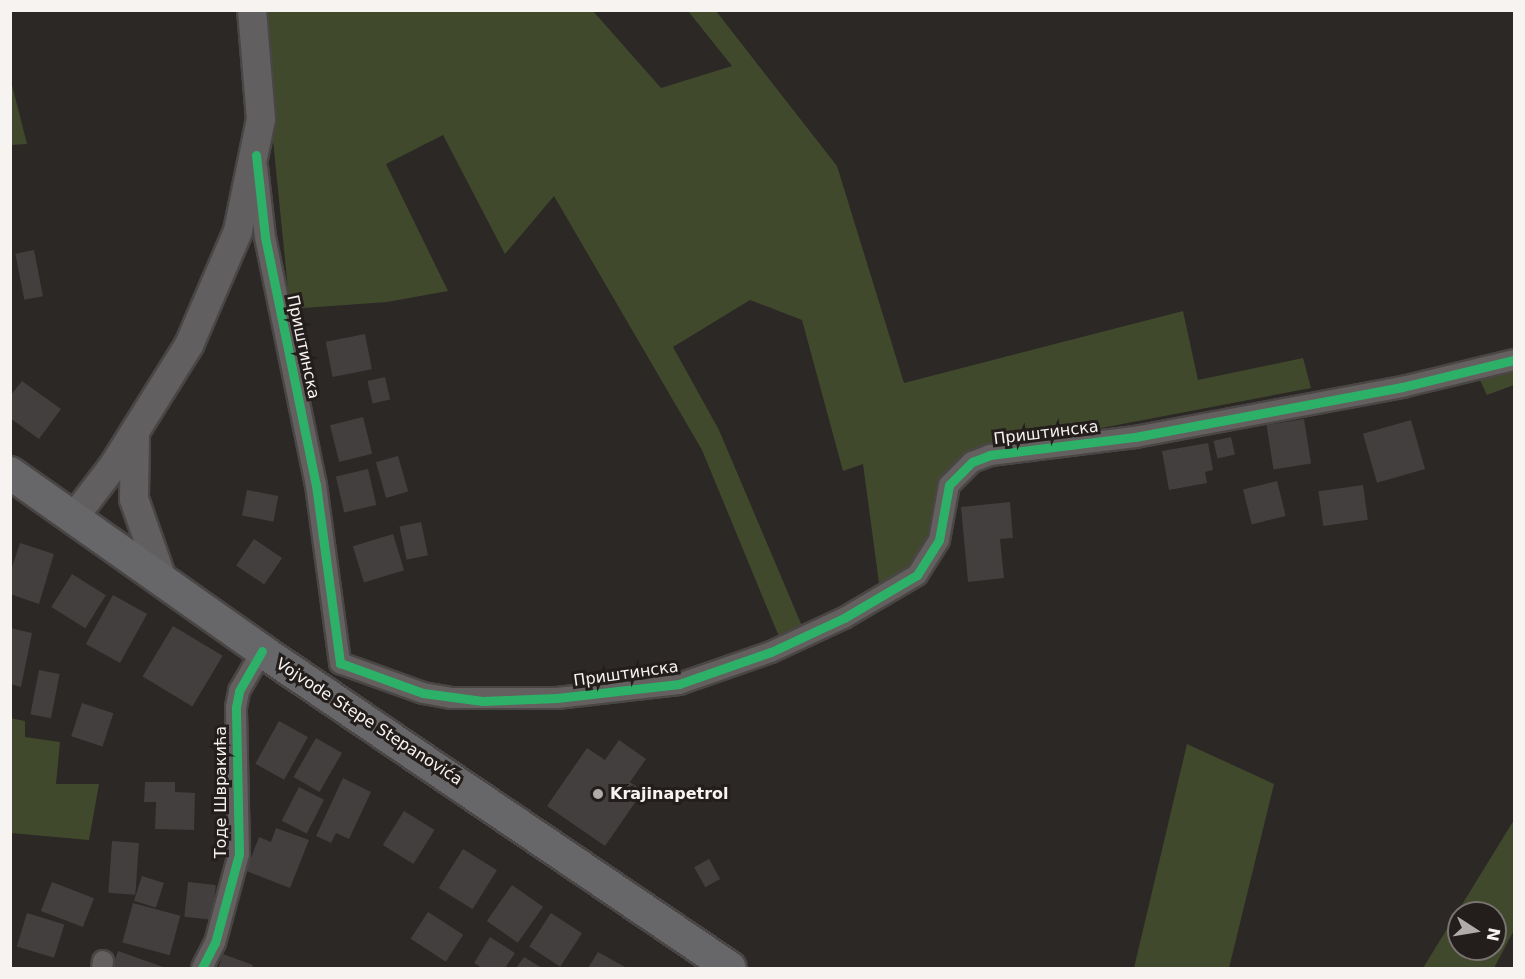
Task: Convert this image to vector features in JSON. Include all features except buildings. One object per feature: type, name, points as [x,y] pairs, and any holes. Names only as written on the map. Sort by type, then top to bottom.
[{"type":"main road","name":"Vojvode Stepe Stepanovića","points":[[10,473],[161,576],[262,651],[730,969]]},
{"type":"street","name":"Приштинска","points":[[75,516],[135,430],[189,345],[238,231],[256,155],[261,118],[252,10]]},
{"type":"street","name":"Приштинска","points":[[256,155],[265,237],[316,485],[340,663],[423,693],[482,701],[557,698],[679,684],[792,642],[917,574],[939,540],[949,485],[972,462],[990,455],[1135,437],[1402,387],[1515,360]]},
{"type":"street","points":[[135,430],[134,499],[161,576]]},
{"type":"street","name":"Тоде Швракића","points":[[202,969],[215,943],[239,854],[236,707],[239,691],[262,651]]},
{"type":"street","points":[[325,693],[340,663]]},
{"type":"green space","points":[[260,11],[593,11],[661,88],[732,66],[688,11],[716,11],[837,166],[904,383],[1183,311],[1198,380],[1303,358],[1311,388],[981,451],[954,465],[937,485],[935,533],[918,565],[900,577],[879,583],[863,464],[843,471],[802,320],[750,300],[673,347],[719,430],[802,626],[780,639],[702,450],[554,196],[505,254],[443,135],[386,164],[448,291],[387,302],[290,309]]},
{"type":"green space","points":[[11,81],[27,144],[11,145]]},
{"type":"green space","points":[[1514,366],[1514,385],[1487,395],[1479,378]]},
{"type":"green space","points":[[10,718],[25,721],[25,737],[60,742],[56,784],[99,784],[89,840],[11,833]]},
{"type":"green space","points":[[1187,744],[1274,784],[1229,968],[1134,968]]},
{"type":"green space","points":[[1514,820],[1514,930],[1507,943],[1507,901],[1464,901]]},
{"type":"green space","points":[[1447,929],[1447,961],[1498,961],[1494,968],[1423,968]]},
{"type":"cycle path","points":[[256,155],[265,237],[316,485],[340,663],[423,693],[482,701],[557,698],[679,684],[771,652],[844,618],[917,575],[939,540],[949,485],[972,462],[990,455],[1135,437],[1402,387],[1514,360]]},
{"type":"cycle path","points":[[202,968],[215,943],[239,854],[236,707],[239,691],[262,651]]},
{"type":"place","name":"Krajinapetrol","points":[[598,794]]}]
